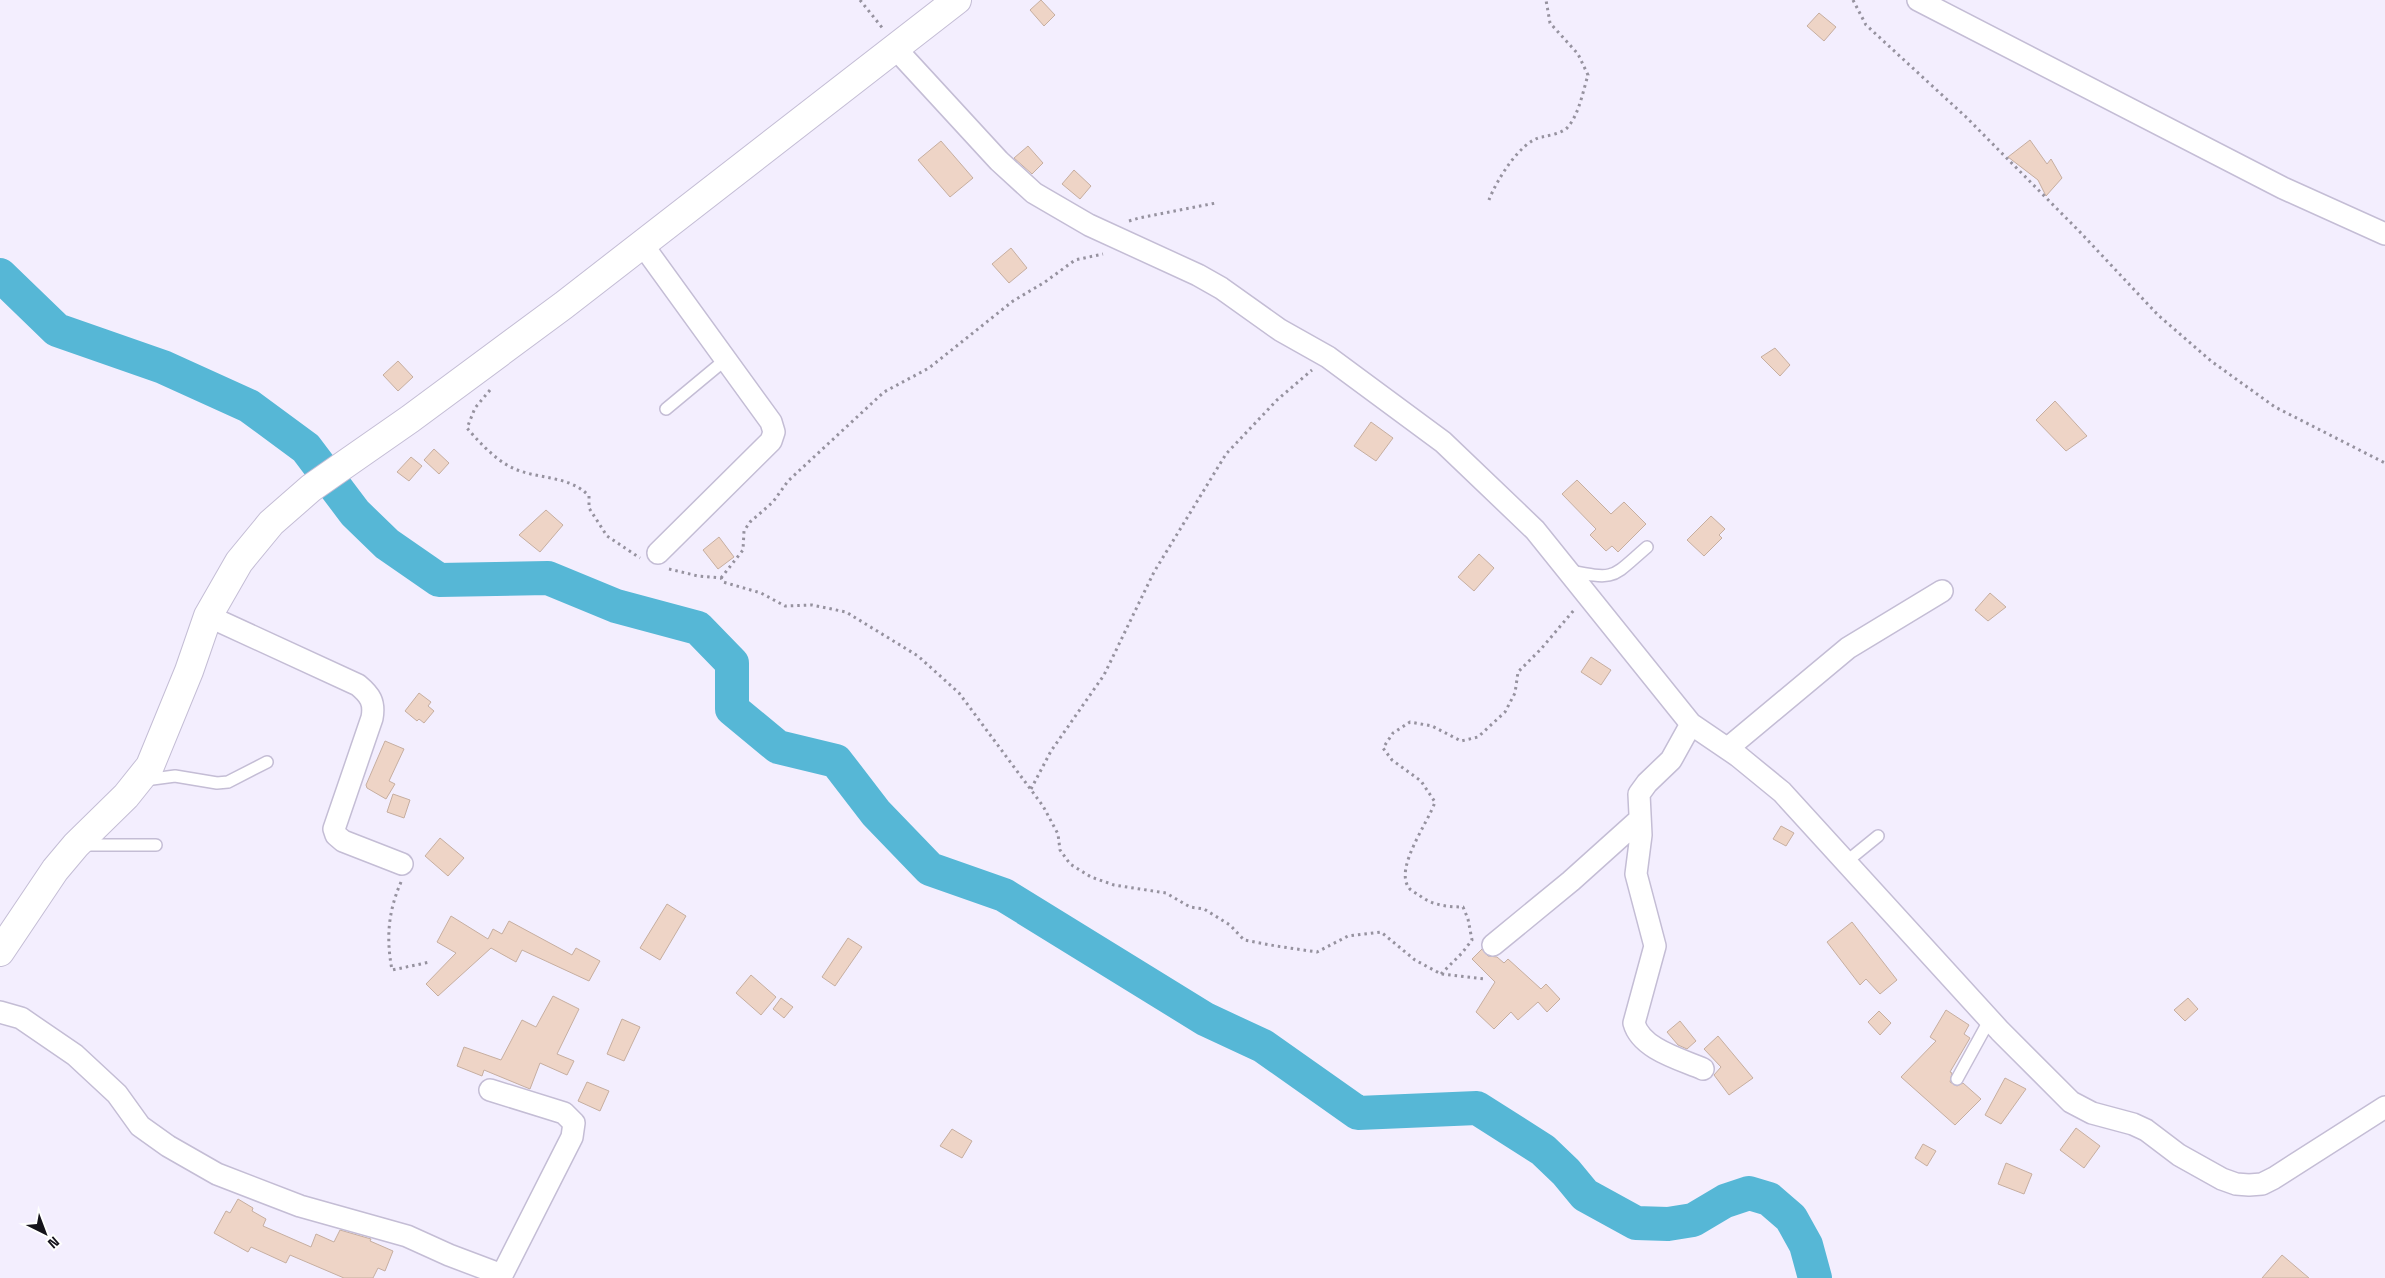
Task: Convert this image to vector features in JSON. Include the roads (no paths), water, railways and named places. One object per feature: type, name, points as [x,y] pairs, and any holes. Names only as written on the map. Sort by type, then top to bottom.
[{"type":"street","points":[[0,952],[34,898],[76,845],[138,782],[158,749],[189,671],[208,616],[239,562],[255,540],[271,523],[312,488],[564,305],[957,0]]},
{"type":"street","points":[[1918,0],[2282,188],[2385,234]]},
{"type":"street","points":[[895,48],[1016,178],[1060,209],[1104,232],[1206,279],[1280,330],[1328,357],[1443,442],[1535,530],[1691,724],[1728,748],[1782,792],[1990,1019],[2071,1102],[2092,1113],[2134,1124],[2146,1130],[2203,1170],[2236,1184],[2262,1184],[2274,1178],[2385,1107]]},
{"type":"street","points":[[642,244],[771,422],[774,432],[771,441],[655,560]]},
{"type":"street","points":[[1728,748],[1848,648],[1942,591]]},
{"type":"street","points":[[208,616],[358,684],[372,699],[374,708],[372,718],[334,829],[336,836],[343,840],[402,864]]},
{"type":"street","points":[[1691,724],[1671,760],[1642,788],[1638,803],[1641,836],[1636,874],[1655,946],[1634,1023],[1637,1032],[1645,1041],[1703,1069]]},
{"type":"street","points":[[1493,945],[1571,881],[1640,819]]},
{"type":"street","points":[[0,1012],[21,1018],[75,1055],[117,1094],[140,1126],[168,1146],[217,1174],[300,1206],[407,1236],[449,1256],[502,1275],[572,1137],[574,1123],[564,1113],[490,1090]]},
{"type":"lane","points":[[666,409],[725,360]]},
{"type":"lane","points":[[1568,570],[1608,577],[1619,571],[1647,547]]},
{"type":"lane","points":[[138,782],[175,776],[217,783],[228,782],[267,762]]},
{"type":"lane","points":[[1846,862],[1878,836]]},
{"type":"lane","points":[[76,845],[156,845]]},
{"type":"lane","points":[[1957,1078],[1990,1019]]},
{"type":"waterway","points":[[0,275],[57,330],[163,367],[249,406],[306,448],[355,513],[387,544],[439,580],[548,578],[616,606],[698,628],[732,663],[732,709],[778,747],[836,761],[876,813],[930,869],[1004,895],[1205,1019],[1263,1046],[1358,1113],[1477,1108],[1543,1150],[1566,1172],[1585,1195],[1636,1223],[1668,1224],[1693,1220],[1725,1201],[1749,1193],[1769,1199],[1791,1218],[1806,1245],[1815,1278]]}]
